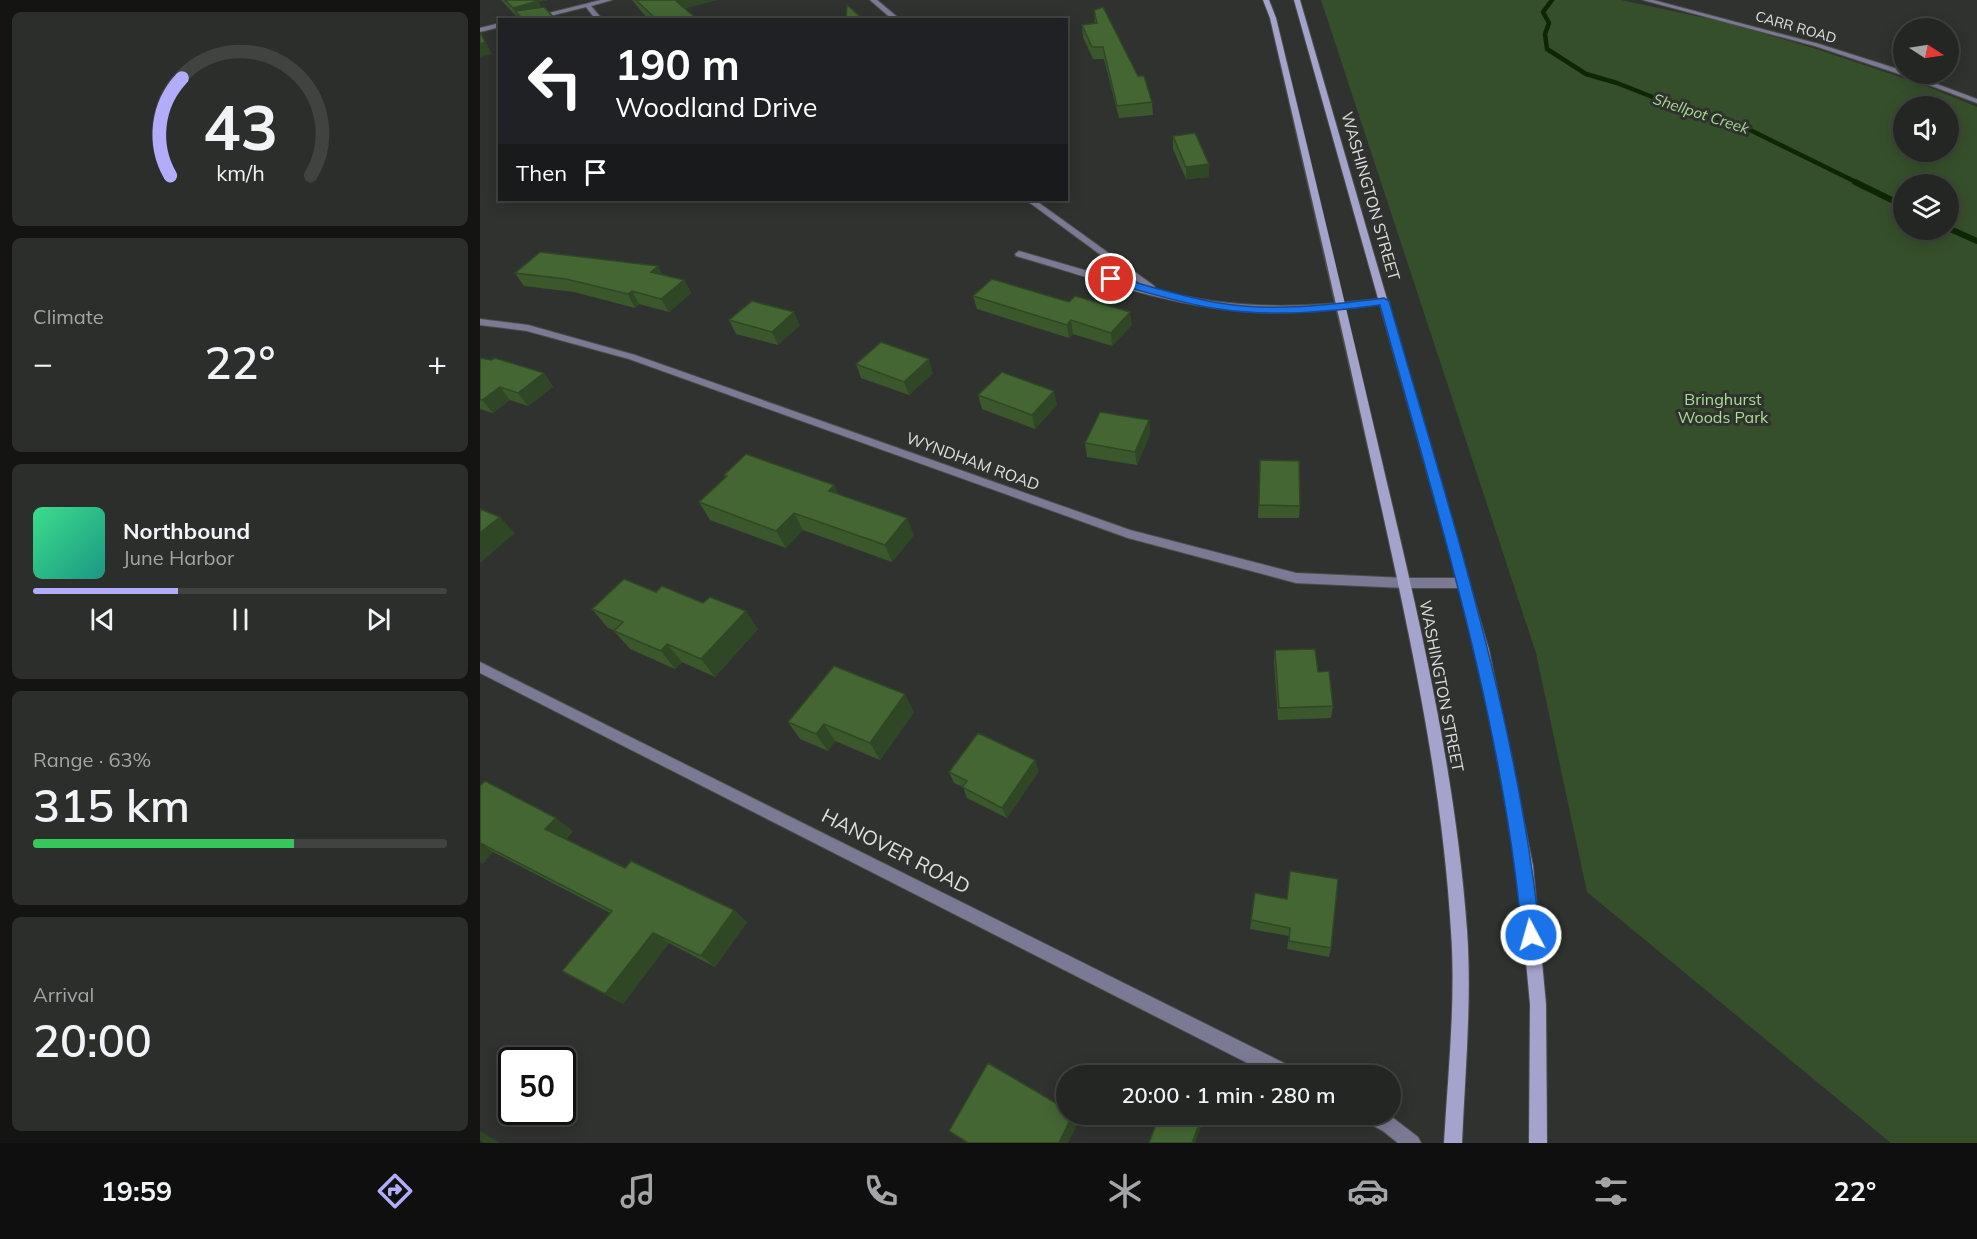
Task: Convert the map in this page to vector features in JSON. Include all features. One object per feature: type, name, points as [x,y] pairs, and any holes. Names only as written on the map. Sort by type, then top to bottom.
[{"type":"main road","name":"WASHINGTON STREET","points":[[1266,0],[1273,18],[1405,584],[1442,773],[1459,933],[1459,1001],[1453,1143]]},
{"type":"main road","name":"WASHINGTON STREET","points":[[1297,0],[1483,650],[1525,866],[1538,1004],[1538,1143]]},
{"type":"street","points":[[532,18],[609,0]]},
{"type":"street","points":[[873,0],[896,18]]},
{"type":"street","name":"CARR ROAD","points":[[1646,0],[1817,45],[1893,69]]},
{"type":"street","points":[[587,5],[598,18]]},
{"type":"street","points":[[480,30],[498,26]]},
{"type":"street","name":"CARR ROAD","points":[[1933,84],[1977,101]]},
{"type":"street","points":[[1031,201],[1157,292]]},
{"type":"street","points":[[1019,254],[1157,292],[1219,306],[1273,309],[1341,307],[1384,301]]},
{"type":"street","name":"WYNDHAM ROAD","points":[[480,322],[528,328],[632,357],[1128,534],[1296,578],[1405,584],[1464,583]]},
{"type":"street","name":"HANOVER ROAD","points":[[480,667],[1270,1065]]},
{"type":"street","points":[[1389,1125],[1412,1143]]},
{"type":"green space","name":"Bringhurst Woods Park","points":[[1321,0],[1621,0],[1724,22],[1893,75],[1893,84],[1921,84],[1950,96],[1893,96],[1893,162],[1959,162],[1959,100],[1977,107],[1977,1143],[1891,1143],[1587,892],[1536,653]]},
{"type":"building","points":[[505,0],[537,0],[538,1],[513,8]]},
{"type":"building","points":[[636,0],[675,0],[696,18],[655,18]]},
{"type":"building","points":[[847,5],[862,18],[846,18]]},
{"type":"building","points":[[544,7],[554,18],[522,18],[515,11]]},
{"type":"building","points":[[1103,7],[1138,76],[1144,76],[1152,102],[1117,106],[1103,47],[1092,47],[1082,25],[1097,23],[1094,10]]},
{"type":"building","points":[[480,32],[485,42],[480,44]]},
{"type":"building","points":[[1195,133],[1209,164],[1186,167],[1173,136]]},
{"type":"building","points":[[540,252],[658,266],[651,272],[684,280],[661,299],[632,291],[628,294],[566,279],[515,273]]},
{"type":"building","points":[[992,279],[1069,302],[1075,296],[1130,312],[1111,333],[1071,320],[1067,325],[973,296]]},
{"type":"building","points":[[752,301],[794,312],[772,332],[729,320]]},
{"type":"building","points":[[881,342],[929,359],[904,382],[856,364]]},
{"type":"building","points":[[480,358],[491,360],[495,358],[544,373],[518,393],[500,387],[482,400],[480,399]]},
{"type":"building","points":[[1002,372],[1054,391],[1032,415],[978,395]]},
{"type":"building","points":[[1100,412],[1149,420],[1135,452],[1085,443]]},
{"type":"building","points":[[746,454],[834,485],[829,491],[907,518],[885,545],[794,513],[776,531],[699,502],[727,476],[724,475]]},
{"type":"building","points":[[1260,460],[1299,461],[1300,506],[1259,505]]},
{"type":"building","points":[[480,509],[500,517],[480,533]]},
{"type":"building","points":[[624,579],[656,592],[662,586],[703,603],[710,597],[746,611],[701,659],[667,644],[661,651],[614,631],[623,622],[592,609]]},
{"type":"building","points":[[1315,649],[1318,672],[1329,671],[1333,706],[1279,708],[1275,650]]},
{"type":"building","points":[[834,666],[905,694],[870,743],[824,724],[816,734],[788,722]]},
{"type":"building","points":[[978,733],[1035,760],[1002,808],[962,787],[967,781],[949,772]]},
{"type":"building","points":[[485,781],[556,818],[545,829],[625,868],[631,861],[734,910],[701,956],[653,933],[605,994],[562,971],[612,911],[480,843],[480,786]]},
{"type":"building","points":[[1290,871],[1338,879],[1331,948],[1289,941],[1290,928],[1251,920],[1255,893],[1287,899]]},
{"type":"building","points":[[988,1063],[1056,1103],[1056,1125],[1068,1125],[1059,1143],[968,1143],[949,1131]]},
{"type":"building","points":[[1156,1125],[1199,1125],[1192,1143],[1149,1143]]},
{"type":"waterway","name":"Shellpot Creek","points":[[1552,0],[1543,12],[1549,23],[1545,34],[1547,49],[1586,74],[1617,83],[1698,115],[1740,125],[1858,183]]},
{"type":"waterway","name":"Shellpot Creek","points":[[1855,182],[1893,201]]},
{"type":"waterway","name":"Shellpot Creek","points":[[1959,233],[1977,241]]},
{"type":"route","points":[[1111,279],[1219,306],[1273,309],[1341,307],[1384,301],[1483,650],[1525,866],[1531,935]]}]
